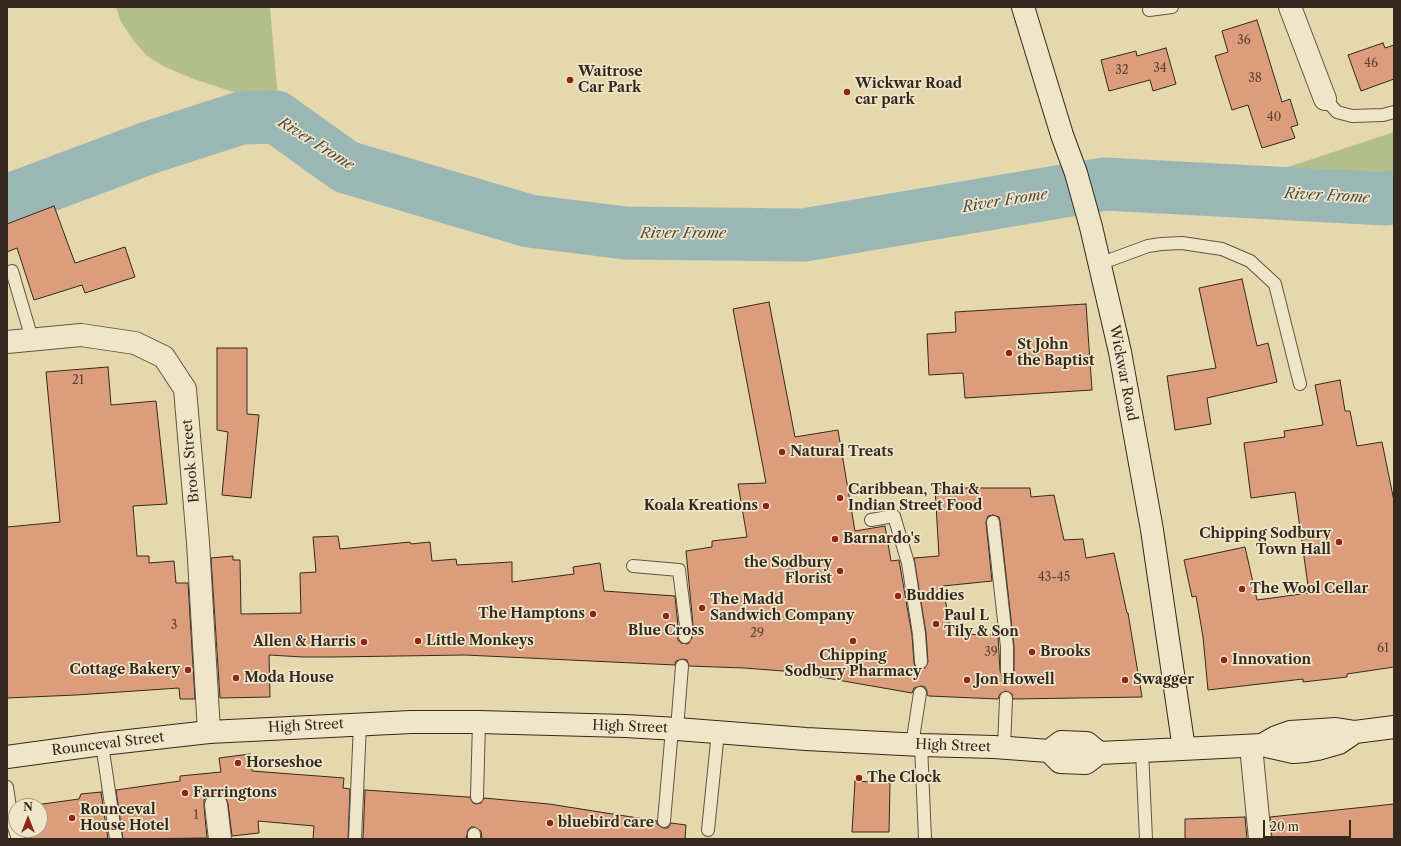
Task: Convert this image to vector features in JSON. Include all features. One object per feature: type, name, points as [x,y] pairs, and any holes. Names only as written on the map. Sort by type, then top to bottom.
[{"type":"main road","name":"Wickwar Road","points":[[1022,7],[1062,136],[1076,173],[1090,223],[1120,352],[1152,530],[1184,749]]},
{"type":"main road","points":[[1290,7],[1325,99]]},
{"type":"main road","name":"Brook Street","points":[[7,342],[81,335],[135,343],[164,357],[185,389],[198,542],[209,732]]},
{"type":"main road","name":"High Street","points":[[209,732],[411,722],[479,722],[675,729],[806,739],[1049,751],[1061,742],[1087,743],[1098,753],[1256,745]]},
{"type":"main road","points":[[1260,839],[1256,745],[1290,732],[1336,729],[1355,732],[1394,728]]},
{"type":"main road","name":"Rounceval Street","points":[[7,757],[102,744],[209,732]]},
{"type":"main road","points":[[216,805],[220,839]]},
{"type":"lane","points":[[1149,10],[1172,7]]},
{"type":"lane","points":[[1325,99],[1337,112],[1352,116],[1383,115],[1394,112]]},
{"type":"lane","points":[[1099,264],[1148,246],[1182,243],[1222,249],[1250,261],[1275,284],[1300,384]]},
{"type":"lane","points":[[12,271],[32,339]]},
{"type":"lane","points":[[871,520],[894,516],[908,563],[919,634],[921,662]]},
{"type":"lane","points":[[993,522],[1007,646],[1007,671]]},
{"type":"lane","points":[[633,566],[679,570],[686,626],[685,637]]},
{"type":"lane","points":[[664,821],[682,666]]},
{"type":"lane","points":[[920,693],[916,745],[925,839]]},
{"type":"lane","points":[[1004,748],[1006,698]]},
{"type":"lane","points":[[477,798],[479,722]]},
{"type":"lane","points":[[355,839],[360,724]]},
{"type":"lane","points":[[708,830],[718,732]]},
{"type":"lane","points":[[102,744],[116,839]]},
{"type":"lane","points":[[1142,751],[1146,839]]},
{"type":"lane","points":[[7,787],[12,821],[18,839]]},
{"type":"green space","points":[[116,7],[270,7],[278,99],[245,96],[191,78],[163,66],[147,56],[133,40],[121,22]]},
{"type":"green space","points":[[1394,132],[1394,212],[1386,213],[1277,208],[1276,171]]},
{"type":"building","points":[[1257,20],[1282,102],[1290,99],[1298,125],[1291,127],[1295,138],[1262,148],[1248,105],[1232,110],[1215,56],[1228,52],[1222,31]]},
{"type":"building","points":[[1383,43],[1385,48],[1394,45],[1394,79],[1361,91],[1348,55]]},
{"type":"building","points":[[1166,48],[1176,84],[1153,91],[1150,80],[1109,91],[1101,60],[1136,51],[1137,56]]},
{"type":"building","points":[[54,206],[75,263],[125,247],[135,277],[85,293],[82,285],[34,300],[17,248],[7,252],[7,224]]},
{"type":"building","points":[[1242,279],[1257,346],[1268,343],[1277,382],[1207,398],[1211,424],[1175,430],[1167,376],[1216,368],[1199,288]]},
{"type":"building","points":[[769,302],[795,437],[838,430],[855,531],[885,526],[891,561],[899,560],[912,635],[915,666],[921,669],[925,668],[928,662],[926,633],[914,558],[939,556],[935,488],[1030,488],[1031,497],[1054,495],[1064,540],[1083,539],[1086,558],[1114,553],[1128,613],[1142,697],[1013,699],[1012,694],[1006,691],[1000,694],[998,699],[929,696],[927,695],[925,687],[921,686],[914,688],[912,693],[783,671],[689,666],[687,660],[682,659],[676,661],[675,665],[465,655],[303,657],[269,655],[270,697],[220,698],[211,558],[233,556],[233,560],[240,560],[241,614],[301,613],[300,573],[316,572],[313,537],[338,536],[340,549],[410,542],[411,544],[430,542],[432,561],[456,559],[457,565],[512,562],[512,582],[574,574],[573,567],[600,563],[604,591],[675,596],[678,640],[681,643],[688,644],[692,638],[693,625],[686,551],[712,547],[712,541],[747,537],[738,484],[766,483],[733,309]],"holes":[[[993,515],[999,517],[1014,646],[1014,671],[1013,675],[1007,678],[1003,677],[1000,671],[998,635],[951,634],[943,586],[992,581],[986,522],[988,516]]]},
{"type":"building","name":"St John the Baptist","points":[[1086,304],[1092,390],[965,398],[963,373],[929,375],[927,334],[956,332],[955,312]]},
{"type":"building","points":[[217,348],[247,348],[247,414],[259,415],[251,498],[222,495],[228,432],[217,430]]},
{"type":"building","points":[[108,367],[111,405],[156,401],[167,504],[133,506],[137,556],[149,556],[149,563],[174,561],[176,583],[188,583],[195,699],[180,699],[179,688],[7,698],[7,527],[60,522],[46,372]]},
{"type":"building","points":[[1340,380],[1345,411],[1350,411],[1357,446],[1382,442],[1394,501],[1394,667],[1347,674],[1347,677],[1303,682],[1303,679],[1208,690],[1203,637],[1196,596],[1192,597],[1184,560],[1245,547],[1257,600],[1309,593],[1295,492],[1251,498],[1244,443],[1285,437],[1284,431],[1323,425],[1315,385]]},
{"type":"building","points":[[250,754],[252,771],[344,778],[343,788],[350,789],[348,839],[313,839],[314,826],[258,821],[259,833],[232,836],[226,798],[221,794],[215,793],[208,795],[204,800],[207,838],[123,839],[116,790],[180,781],[180,776],[221,772],[219,758]]},
{"type":"building","points":[[855,781],[890,783],[889,832],[852,832]]},
{"type":"building","points":[[365,790],[470,797],[473,803],[476,804],[481,803],[484,798],[549,804],[657,821],[657,824],[663,828],[668,828],[671,823],[686,825],[685,839],[482,839],[481,831],[471,827],[468,830],[466,839],[363,839]]},
{"type":"building","name":"Rounceval House Hotel","points":[[101,792],[108,839],[31,839],[48,838],[48,803],[79,799],[81,794]]},
{"type":"building","points":[[1394,804],[1394,839],[1272,839],[1270,817]]},
{"type":"building","points":[[1245,817],[1247,839],[1185,839],[1185,819]]},
{"type":"waterway","name":"River Frome","points":[[7,201],[148,148],[241,118],[276,117],[346,167],[529,221],[625,233],[804,235],[1105,184],[1386,199],[1394,197]]},
{"type":"place","name":"Waitrose Car Park","points":[[570,80]]},
{"type":"place","name":"Wickwar Road car park","points":[[847,92]]},
{"type":"place","name":"St John the Baptist","points":[[1009,353]]},
{"type":"place","name":"Natural Treats","points":[[782,452]]},
{"type":"place","name":"Caribbean, Thai & Indian Street Food","points":[[840,498]]},
{"type":"place","name":"Koala Kreations","points":[[766,506]]},
{"type":"place","name":"Barnardo's","points":[[835,539]]},
{"type":"place","name":"Chipping Sodbury Town Hall","points":[[1339,542]]},
{"type":"place","name":"the Sodbury Florist","points":[[840,571]]},
{"type":"place","name":"The Wool Cellar","points":[[1242,589]]},
{"type":"place","name":"Buddies","points":[[898,596]]},
{"type":"place","name":"The Madd Sandwich Company","points":[[702,608]]},
{"type":"place","name":"The Hamptons","points":[[593,614]]},
{"type":"place","name":"Blue Cross","points":[[666,616]]},
{"type":"place","name":"Paul L Tily & Son","points":[[936,624]]},
{"type":"place","name":"Little Monkeys","points":[[418,641]]},
{"type":"place","name":"Chipping Sodbury Pharmacy","points":[[853,641]]},
{"type":"place","name":"Allen & Harris","points":[[364,642]]},
{"type":"place","name":"Brooks","points":[[1032,652]]},
{"type":"place","name":"Innovation","points":[[1224,660]]},
{"type":"place","name":"Cottage Bakery","points":[[188,670]]},
{"type":"place","name":"Moda House","points":[[236,678]]},
{"type":"place","name":"Jon Howell","points":[[967,680]]},
{"type":"place","name":"Swagger","points":[[1125,680]]},
{"type":"place","name":"Horseshoe","points":[[238,763]]},
{"type":"place","name":"The Clock","points":[[859,778]]},
{"type":"place","name":"Farringtons","points":[[185,793]]},
{"type":"place","name":"Rounceval House Hotel","points":[[72,818]]},
{"type":"place","name":"bluebird care","points":[[550,823]]}]
